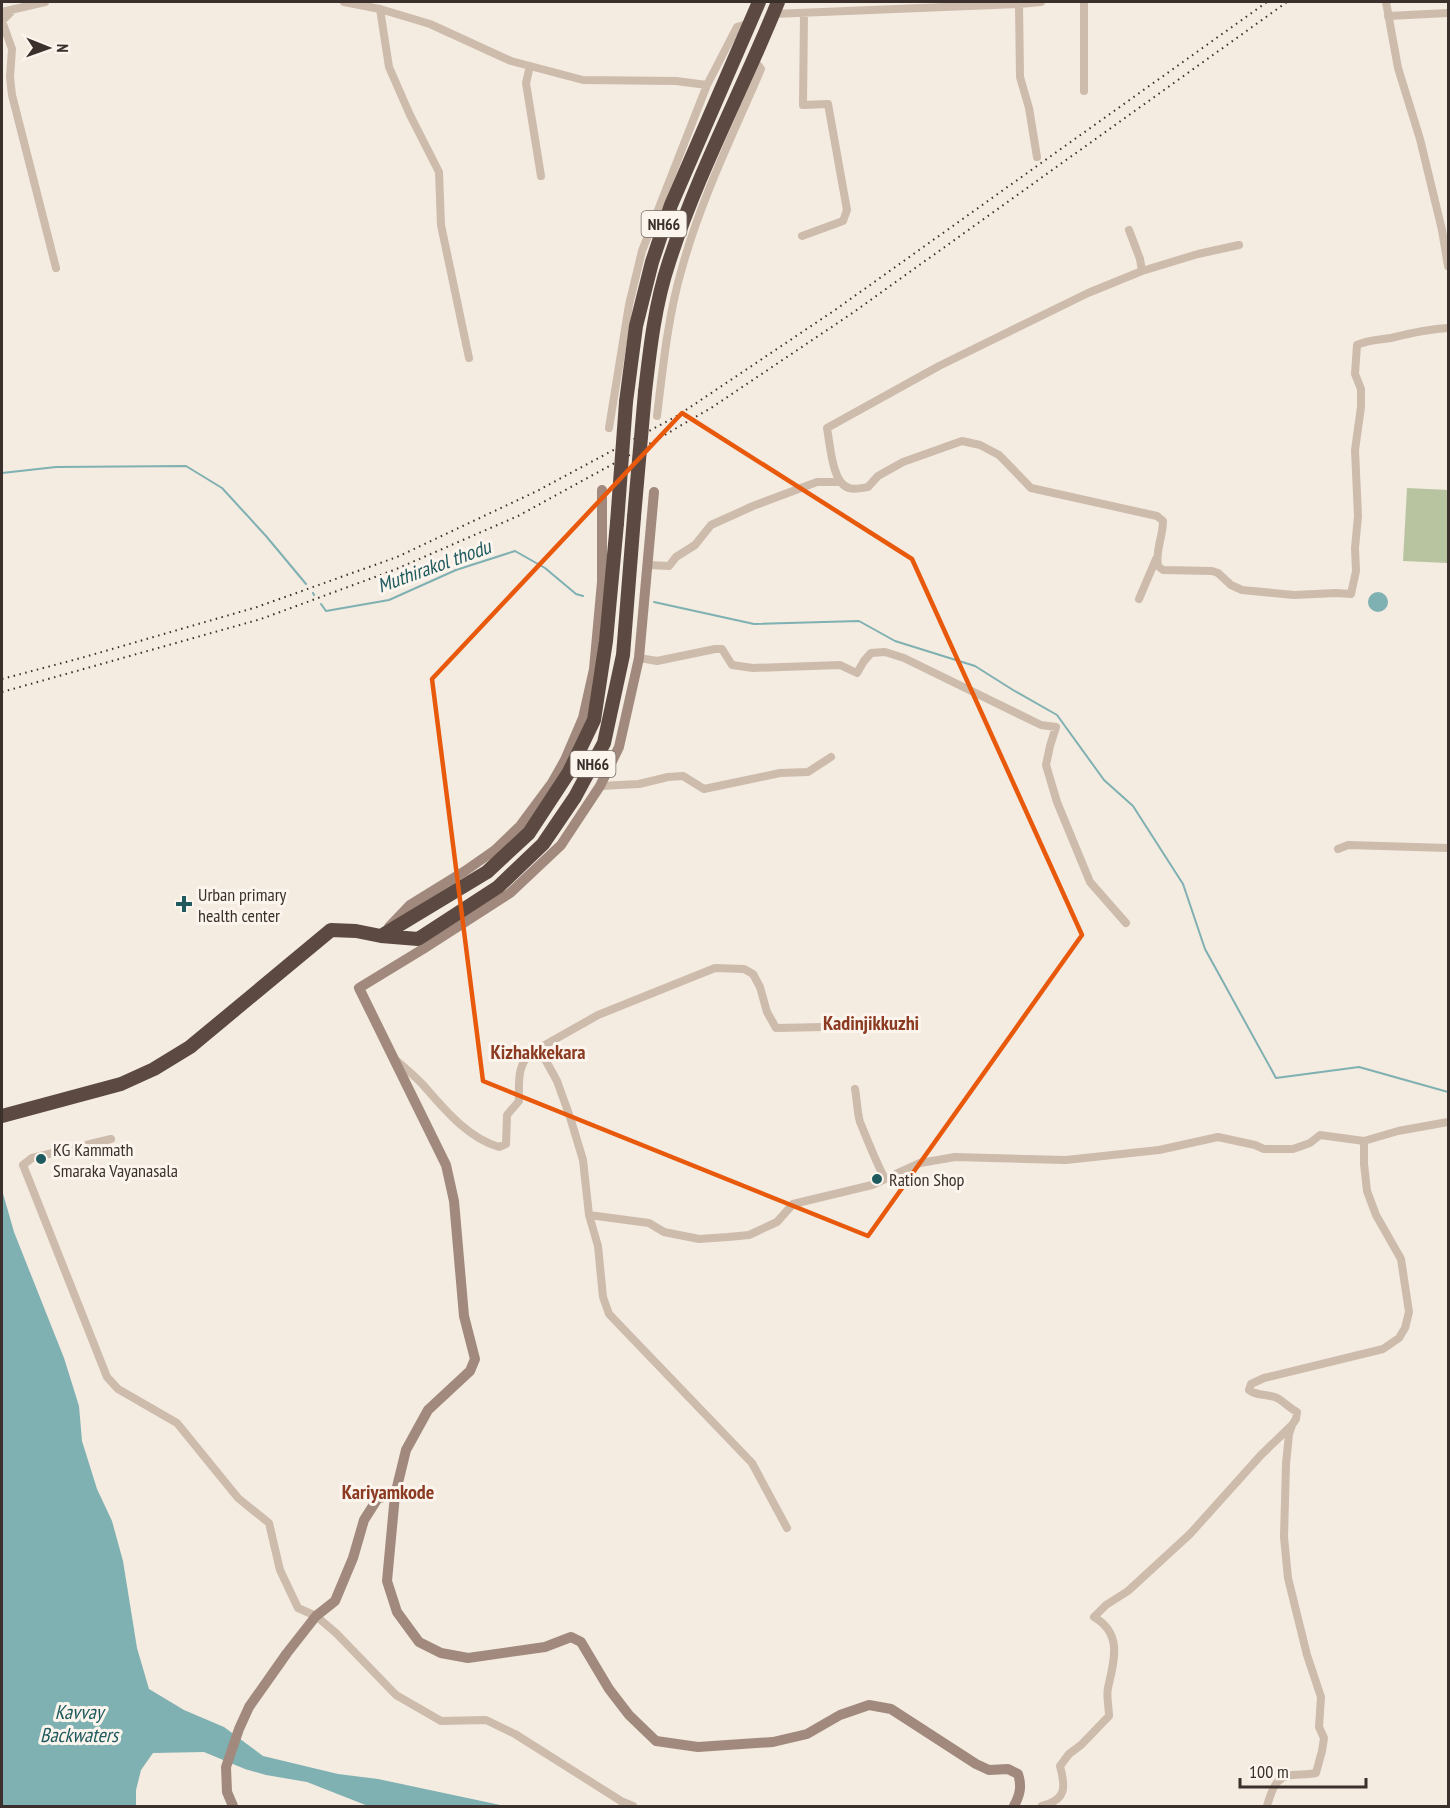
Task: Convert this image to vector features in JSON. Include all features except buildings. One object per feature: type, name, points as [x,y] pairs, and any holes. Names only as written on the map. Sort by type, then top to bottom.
[{"type":"highway","name":"NH66","points":[[381,936],[487,872],[530,833],[569,772],[594,720],[606,641],[626,402],[636,327],[651,262],[671,205],[759,2]]},
{"type":"highway","name":"NH66","points":[[2,1116],[121,1084],[154,1069],[190,1047],[331,930],[418,939],[498,886],[543,844],[575,797],[604,743],[619,677],[623,655],[645,392],[653,325],[668,264],[710,154],[776,8]]},
{"type":"highway","name":"NH66","points":[[751,22],[754,60]]},
{"type":"street","points":[[2,12],[45,2]]},
{"type":"street","points":[[344,2],[380,9],[430,24],[511,61],[583,80],[676,81],[707,85]]},
{"type":"street","points":[[776,8],[804,13],[890,5],[1041,2]]},
{"type":"street","points":[[1084,2],[1084,91]]},
{"type":"street","points":[[1386,2],[1398,68],[1419,138],[1449,266]]},
{"type":"street","points":[[1019,4],[1020,77],[1029,108],[1037,157]]},
{"type":"street","points":[[14,9],[2,21],[12,49],[10,77],[12,95],[56,268]]},
{"type":"street","points":[[380,9],[389,67],[439,172],[441,225],[469,358]]},
{"type":"street","points":[[802,237],[843,220],[847,210],[828,104],[803,105],[804,13]]},
{"type":"street","points":[[1388,16],[1449,13]]},
{"type":"street","points":[[609,428],[629,305],[642,251],[707,85],[737,27],[751,22]]},
{"type":"street","points":[[657,416],[668,329],[682,268],[724,153],[761,69],[754,60]]},
{"type":"street","points":[[530,66],[526,83],[541,176]]},
{"type":"street","points":[[1129,230],[1142,271]]},
{"type":"street","points":[[836,480],[827,428],[939,366],[1088,293],[1142,271],[1198,254],[1239,245]]},
{"type":"street","points":[[1156,558],[1158,566],[1163,570],[1212,571],[1242,590],[1294,595],[1351,594],[1356,571],[1355,548],[1358,516],[1355,450],[1361,407],[1361,389],[1355,374],[1357,345],[1366,341],[1422,330],[1449,328]]},
{"type":"street","points":[[648,565],[669,566],[676,557],[695,545],[711,525],[753,506],[817,483],[836,480],[849,488],[868,487],[878,476],[903,462],[962,441],[980,445],[999,455],[1031,488],[1157,516],[1163,521],[1156,558],[1139,599]]},
{"type":"street","points":[[381,936],[410,905],[495,850],[520,826],[552,783],[565,760],[583,718],[594,669],[602,582],[602,490]]},
{"type":"street","points":[[654,492],[639,658],[619,747],[600,786],[561,846],[510,892],[423,950],[359,988],[446,1165],[454,1201],[464,1316],[475,1359],[470,1371],[428,1410],[406,1450],[395,1495],[387,1581],[402,1620],[419,1642],[441,1653],[468,1658],[545,1647],[571,1637],[581,1642],[609,1689],[629,1715],[656,1741],[698,1746],[773,1742],[807,1734],[840,1715],[869,1705],[891,1709],[976,1764],[989,1770],[1008,1769],[1018,1774],[1021,1782],[1019,1796],[1014,1806]]},
{"type":"street","points":[[639,658],[657,661],[722,649],[732,665],[753,668],[840,664],[857,673],[872,653],[885,652],[904,658],[1041,725],[1056,727],[1046,765],[1057,802],[1090,882],[1126,923]]},
{"type":"street","points":[[600,786],[639,784],[683,776],[704,789],[780,773],[808,772],[831,757]]},
{"type":"street","points":[[1338,849],[1348,845],[1449,848]]},
{"type":"street","points":[[394,1058],[423,1085],[441,1107],[467,1130],[490,1144],[500,1147],[506,1144],[507,1115],[519,1101],[519,1074],[526,1058],[598,1015],[715,968],[744,969],[753,974],[760,987],[767,1012],[776,1028],[871,1026]]},
{"type":"street","points":[[536,1050],[546,1061],[556,1081],[583,1160],[590,1215],[598,1246],[603,1296],[609,1314],[752,1462],[787,1528]]},
{"type":"street","points":[[855,1089],[860,1121],[885,1179]]},
{"type":"street","points":[[590,1215],[650,1223],[664,1232],[699,1239],[749,1235],[777,1222],[793,1204],[872,1185],[920,1163],[955,1157],[1066,1160],[1159,1150],[1218,1137],[1264,1149],[1293,1149],[1310,1143],[1320,1136],[1364,1141],[1398,1131],[1449,1122]]},
{"type":"street","points":[[111,1140],[32,1158],[23,1165],[107,1377],[118,1389],[177,1423],[238,1498],[269,1523],[280,1570],[298,1608],[316,1616],[336,1633],[396,1695],[441,1720],[486,1720],[515,1734],[621,1801],[633,1806]]},
{"type":"street","points":[[1042,1806],[1052,1804],[1062,1796],[1064,1782],[1060,1766],[1109,1716],[1107,1690],[1112,1677],[1114,1638],[1104,1623],[1094,1617],[1106,1605],[1128,1591],[1190,1534],[1296,1419],[1297,1412],[1279,1399],[1267,1395],[1255,1395],[1249,1390],[1251,1384],[1264,1377],[1383,1349],[1399,1338],[1405,1328],[1409,1312],[1401,1259],[1376,1215],[1367,1191],[1364,1141]]},
{"type":"street","points":[[1268,1806],[1272,1790],[1279,1779],[1289,1775],[1316,1773],[1324,1738],[1319,1727],[1321,1697],[1307,1655],[1288,1578],[1284,1537],[1285,1494],[1286,1464],[1292,1425]]},
{"type":"street","points":[[233,1806],[227,1792],[226,1767],[249,1707],[316,1616],[335,1601],[353,1558],[364,1520],[378,1498],[395,1495]]},
{"type":"highlighted area","points":[[682,413],[912,559],[1082,935],[868,1236],[483,1081],[432,679]]},
{"type":"green space","points":[[1407,488],[1448,490],[1448,563],[1403,561]]},
{"type":"water","points":[[1378,592],[1385,595],[1388,602],[1385,609],[1378,612],[1371,609],[1368,602],[1371,595]]},
{"type":"water","name":"Kavvay Backwaters","points":[[2,1190],[14,1232],[64,1358],[79,1406],[82,1441],[97,1489],[112,1521],[123,1561],[137,1648],[149,1689],[184,1710],[224,1727],[263,1756],[338,1774],[378,1779],[505,1806],[368,1806],[307,1782],[245,1769],[204,1752],[153,1753],[141,1770],[136,1790],[136,1806],[2,1806]]},
{"type":"waterway","points":[[2,473],[56,467],[186,466],[222,488],[306,584]]},
{"type":"waterway","name":"Muthirakol thodu","points":[[321,604],[326,611],[389,600],[456,570],[515,551],[545,568],[576,594],[583,596]]},
{"type":"waterway","points":[[654,602],[754,624],[859,621],[895,641],[975,666],[1057,715],[1104,780],[1133,806],[1183,884],[1205,949],[1276,1078],[1359,1067],[1448,1092]]},
{"type":"railway","points":[[2,679],[257,607],[397,557],[537,491],[677,416],[835,310],[1267,2]]},
{"type":"railway","points":[[2,692],[261,619],[394,570],[518,516],[711,408],[851,314],[1287,2]]},
{"type":"place","name":"Urban primary health center","points":[[184,904]]},
{"type":"place","name":"KG Kammath Smaraka Vayanasala","points":[[41,1159]]},
{"type":"place","name":"Ration Shop","points":[[877,1179]]},
{"type":"district","name":"Kadinjikkuzhi","points":[[871,1023]]},
{"type":"district","name":"Kizhakkekara","points":[[538,1052]]},
{"type":"district","name":"Kariyamkode","points":[[388,1492]]}]
